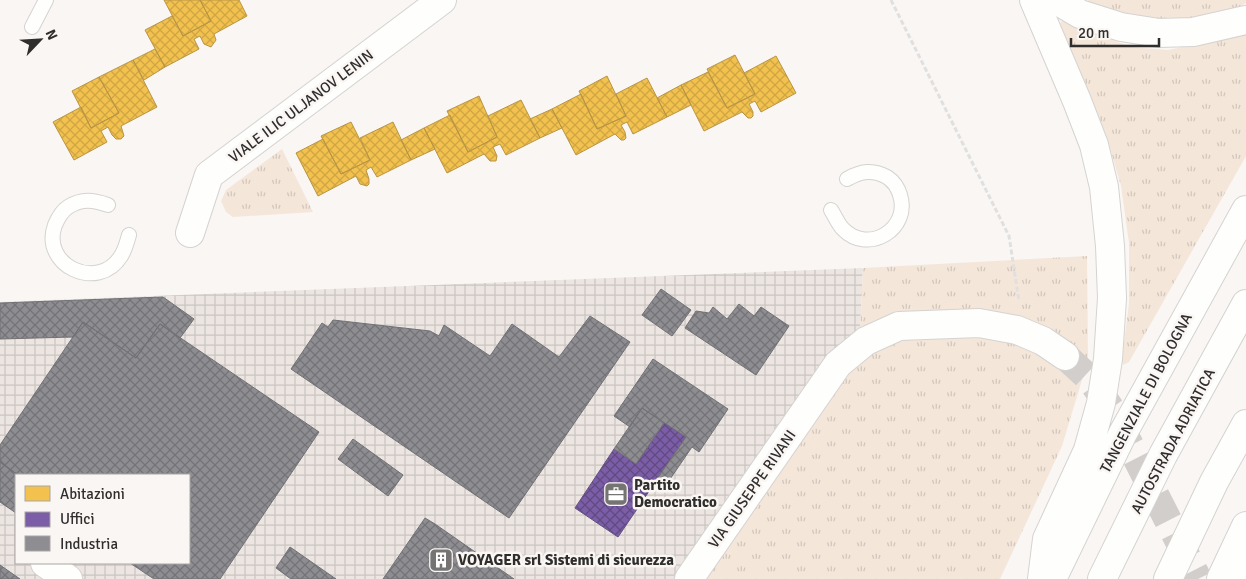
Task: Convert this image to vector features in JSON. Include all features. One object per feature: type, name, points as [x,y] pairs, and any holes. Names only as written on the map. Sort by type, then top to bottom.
[{"type":"main road","name":"VIALE ILIC ULJANOV LENIN","points":[[190,232],[209,175],[442,0]]},
{"type":"main road","points":[[1034,0],[1094,146],[1104,187],[1110,246],[1112,298],[1108,359],[1101,403],[1088,450],[1047,539],[1042,579]]},
{"type":"main road","points":[[1056,0],[1080,14],[1121,27],[1159,33],[1193,32],[1246,20]]},
{"type":"main road","name":"TANGENZIALE DI BOLOGNA","points":[[1052,579],[1123,433],[1246,210]]},
{"type":"main road","name":"AUTOSTRADA ADRIATICA","points":[[1102,579],[1163,455],[1246,304]]},
{"type":"main road","name":"VIA GIUSEPPE RIVANI","points":[[689,579],[815,399],[837,378],[870,356],[900,342],[980,334],[1063,355]]},
{"type":"main road","points":[[1168,579],[1214,482],[1246,424]]},
{"type":"main road","points":[[1222,579],[1246,526]]},
{"type":"main road","points":[[46,564],[68,579]]},
{"type":"main road","points":[[1243,579],[1246,573]]},
{"type":"lane","points":[[32,26],[46,0]]},
{"type":"lane","points":[[831,210],[843,229],[851,236],[861,240],[872,240],[882,237],[891,231],[898,222],[902,212],[902,201],[898,190],[891,180],[881,174],[869,171],[857,173],[847,179]]},
{"type":"lane","points":[[108,205],[86,200],[66,208],[58,218],[53,230],[53,243],[58,255],[66,265],[77,272],[89,274],[102,272],[113,266],[121,256],[129,235]]},
{"type":"path","points":[[892,0],[1009,236],[1020,310]]},
{"type":"shaded area","points":[[863,268],[859,352],[703,579],[0,579],[0,302]]},
{"type":"green space","points":[[1086,0],[1246,0],[1246,3],[1229,12],[1209,17],[1188,20],[1166,20],[1123,14]]},
{"type":"green space","points":[[1062,21],[1131,47],[1168,50],[1246,34],[1246,156],[1129,362],[1123,365],[1122,358],[1129,303],[1129,243],[1121,186],[1106,134],[1062,32],[1060,23]]},
{"type":"green space","points":[[282,149],[313,212],[233,217],[226,212],[221,201],[226,190]]},
{"type":"green space","points":[[1087,256],[1088,360],[1062,446],[1000,579],[703,579],[859,352],[863,268]]},
{"type":"building: Abitazioni","points":[[164,0],[200,0],[211,21],[183,36]]},
{"type":"building: Abitazioni","points":[[200,0],[239,0],[247,16],[214,34],[216,40],[211,47],[204,44],[200,36],[194,39],[199,49],[165,67],[145,30],[172,16],[183,36],[211,21]]},
{"type":"building: Abitazioni","points":[[155,49],[165,67],[144,80],[133,60]]},
{"type":"building: Abitazioni","points":[[735,55],[755,94],[727,108],[707,69]]},
{"type":"building: Abitazioni","points":[[776,56],[796,93],[761,112],[755,101],[749,104],[753,112],[751,118],[748,118],[742,112],[704,131],[681,85],[708,72],[727,108],[755,94],[744,73]]},
{"type":"building: Abitazioni","points":[[133,60],[157,107],[121,126],[124,136],[121,139],[116,139],[108,127],[101,131],[107,142],[74,160],[53,122],[81,107],[91,128],[119,113],[99,77]]},
{"type":"building: Abitazioni","points":[[607,76],[626,116],[597,129],[579,91]]},
{"type":"building: Abitazioni","points":[[99,77],[119,113],[91,128],[72,91]]},
{"type":"building: Abitazioni","points":[[647,78],[667,117],[633,134],[627,122],[621,125],[625,132],[626,138],[624,140],[621,140],[615,134],[576,155],[552,109],[581,94],[597,129],[626,116],[616,94]]},
{"type":"building: Abitazioni","points":[[681,85],[691,105],[667,117],[657,98]]},
{"type":"building: Abitazioni","points":[[479,96],[497,137],[468,152],[447,111]]},
{"type":"building: Abitazioni","points":[[521,100],[540,138],[506,155],[500,144],[493,147],[497,156],[496,161],[490,161],[484,154],[447,173],[424,128],[450,115],[468,152],[497,137],[488,116]]},
{"type":"building: Abitazioni","points":[[552,109],[562,128],[540,138],[530,119]]},
{"type":"building: Abitazioni","points":[[351,122],[370,160],[341,174],[321,136]]},
{"type":"building: Abitazioni","points":[[393,122],[411,160],[377,177],[371,167],[366,170],[369,179],[367,186],[360,184],[356,176],[318,196],[296,153],[323,139],[341,174],[370,160],[360,138]]},
{"type":"building: Abitazioni","points":[[424,128],[435,149],[411,160],[401,140]]},
{"type":"building: Uffici","name":"Partito Democratico","points":[[664,423],[686,437],[618,537],[575,508],[614,449],[636,464]]},
{"type":"building: Industria","points":[[661,289],[691,310],[672,336],[642,315]]},
{"type":"building: Industria","points":[[163,297],[194,319],[180,338],[160,324],[136,358],[83,322],[73,337],[0,339],[0,303]]},
{"type":"building: Industria","points":[[739,304],[754,316],[761,307],[789,326],[756,375],[685,328],[696,311],[709,313],[713,307],[727,319]]},
{"type":"building: Industria","points":[[590,316],[630,342],[509,518],[291,369],[322,323],[328,327],[333,320],[430,331],[439,336],[444,325],[490,356],[512,324],[559,357]]},
{"type":"building: Industria","points":[[83,322],[136,358],[160,324],[319,432],[220,579],[154,579],[132,564],[190,564],[190,474],[17,474],[0,462],[0,445]]},
{"type":"building: Industria","points":[[653,359],[728,409],[699,452],[692,447],[666,485],[657,479],[686,437],[642,408],[630,427],[614,416]]},
{"type":"building: Industria","points":[[642,408],[664,423],[636,464],[614,449]]},
{"type":"building: Industria","points":[[353,439],[403,475],[388,496],[338,459]]},
{"type":"building: Industria","points":[[0,462],[17,474],[15,474],[15,512],[0,502]]},
{"type":"building: Industria","name":"VOYAGER srl Sistemi di sicurezza","points":[[425,518],[435,524],[514,579],[383,579]]},
{"type":"building: Industria","points":[[290,547],[336,579],[291,579],[276,568]]},
{"type":"building: Industria","points":[[0,565],[20,579],[0,579]]},
{"type":"tunnel","points":[[1065,356],[1091,380],[1113,412],[1198,579]]},
{"type":"place","name":"Partito Democratico","points":[[616,494]]},
{"type":"place","name":"VOYAGER srl Sistemi di sicurezza","points":[[441,560]]}]
